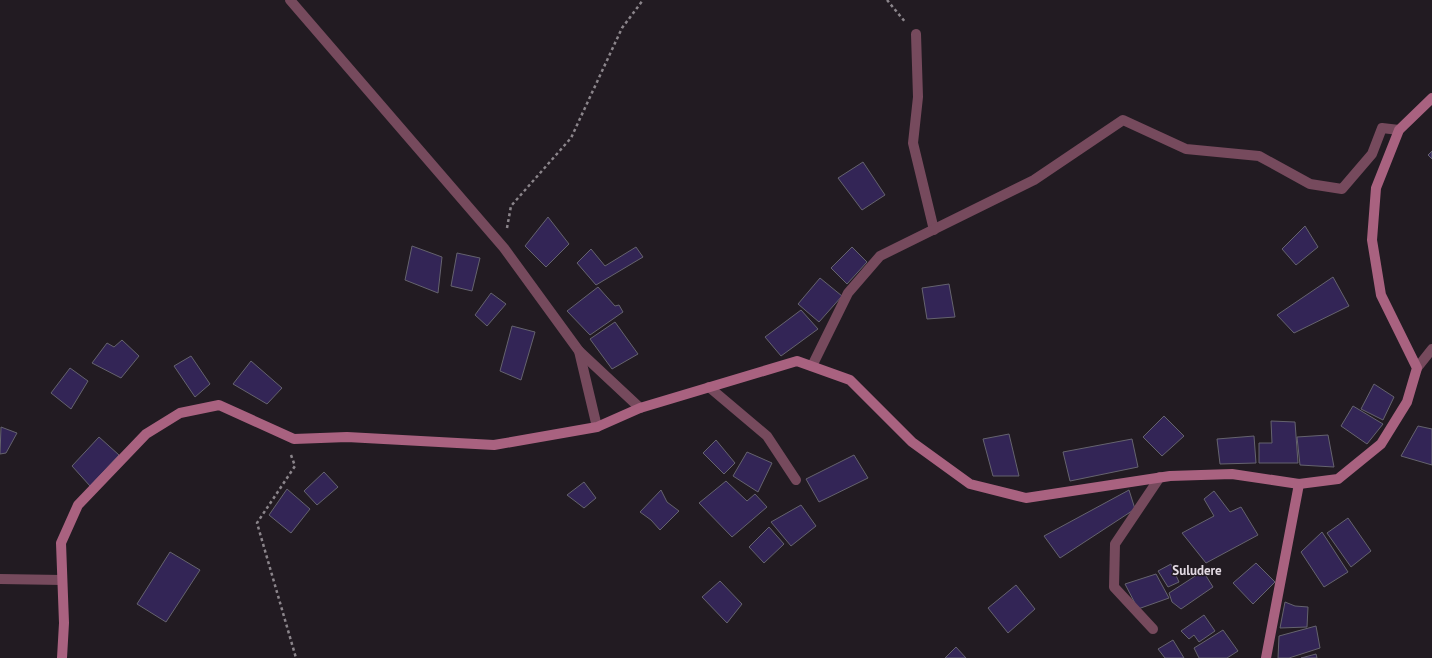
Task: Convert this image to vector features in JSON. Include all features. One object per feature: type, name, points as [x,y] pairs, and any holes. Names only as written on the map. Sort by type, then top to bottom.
[{"type":"street","points":[[290,0],[504,248],[579,351],[640,408]]},
{"type":"street","points":[[916,34],[918,97],[914,143],[934,230]]},
{"type":"street","points":[[1417,368],[1381,295],[1372,240],[1376,188],[1399,130],[1432,98]]},
{"type":"street","points":[[812,366],[848,293],[880,256],[1034,180],[1123,120],[1186,149],[1259,156],[1310,184],[1342,189],[1372,154],[1382,128],[1399,130]]},
{"type":"street","points":[[62,658],[64,623],[61,543],[78,505],[146,434],[180,413],[219,405],[294,439],[347,437],[494,445],[597,427],[640,408],[796,360],[850,380],[912,442],[970,484],[1026,498],[1160,477],[1232,474],[1299,484],[1338,479],[1381,444],[1407,402],[1417,368],[1432,348]]},
{"type":"street","points":[[579,351],[597,427]]},
{"type":"street","points":[[710,387],[767,436],[796,480]]},
{"type":"street","points":[[1153,629],[1114,587],[1115,544],[1160,477]]},
{"type":"street","points":[[1266,658],[1299,484]]},
{"type":"street","points":[[0,578],[62,580]]},
{"type":"path","points":[[504,248],[511,206],[571,138],[622,28],[643,0]]},
{"type":"path","points":[[887,0],[916,34]]},
{"type":"path","points":[[282,433],[295,466],[257,523],[296,658]]},
{"type":"building","points":[[1432,151],[1432,159],[1428,155]]},
{"type":"building","points":[[863,162],[885,195],[862,210],[838,178]]},
{"type":"building","points":[[548,217],[569,244],[546,267],[525,246]]},
{"type":"building","points":[[1305,226],[1318,247],[1296,265],[1282,249]]},
{"type":"building","points":[[412,246],[442,257],[438,293],[405,280]]},
{"type":"building","points":[[636,247],[643,257],[596,285],[577,263],[591,249],[605,266]]},
{"type":"building","points":[[852,247],[867,262],[847,284],[831,268]]},
{"type":"building","points":[[457,253],[480,258],[472,291],[451,286]]},
{"type":"building","points":[[1333,277],[1349,306],[1294,333],[1277,315]]},
{"type":"building","points":[[820,278],[842,296],[819,322],[798,304]]},
{"type":"building","points":[[949,284],[955,317],[927,319],[922,288]]},
{"type":"building","points":[[598,287],[615,306],[619,305],[623,312],[590,335],[567,311]]},
{"type":"building","points":[[491,293],[506,304],[487,326],[475,315]]},
{"type":"building","points":[[801,310],[818,329],[781,356],[765,337]]},
{"type":"building","points":[[615,322],[638,354],[612,369],[590,339]]},
{"type":"building","points":[[512,326],[535,332],[521,380],[500,371]]},
{"type":"building","points":[[122,340],[139,356],[121,378],[92,363],[107,343],[114,347]]},
{"type":"building","points":[[191,356],[210,384],[195,397],[174,366]]},
{"type":"building","points":[[251,361],[282,388],[267,404],[233,384]]},
{"type":"building","points":[[70,368],[88,381],[71,409],[51,393]]},
{"type":"building","points":[[1374,384],[1394,397],[1383,420],[1361,409]]},
{"type":"building","points":[[1353,406],[1383,424],[1367,444],[1341,426]]},
{"type":"building","points":[[1164,416],[1184,436],[1162,456],[1143,437]]},
{"type":"building","points":[[1271,421],[1295,422],[1298,463],[1259,463],[1259,443],[1272,443]]},
{"type":"building","points":[[1418,426],[1432,429],[1432,465],[1401,456]]},
{"type":"building","points":[[1,427],[17,433],[6,453],[0,454]]},
{"type":"building","points":[[1009,434],[1019,476],[993,476],[983,439]]},
{"type":"building","points":[[1328,435],[1334,467],[1300,465],[1297,437]]},
{"type":"building","points":[[1254,436],[1256,463],[1220,464],[1217,439]]},
{"type":"building","points":[[99,437],[119,455],[90,486],[72,466]]},
{"type":"building","points":[[1132,439],[1138,467],[1070,481],[1063,452]]},
{"type":"building","points":[[716,440],[735,463],[724,474],[703,453]]},
{"type":"building","points":[[747,452],[772,463],[758,492],[733,476]]},
{"type":"building","points":[[854,455],[868,478],[819,502],[806,479]]},
{"type":"building","points":[[324,472],[338,487],[317,505],[304,491]]},
{"type":"building","points":[[726,481],[747,501],[755,494],[767,507],[732,537],[699,503]]},
{"type":"building","points":[[584,482],[596,498],[584,508],[567,495]]},
{"type":"building","points":[[287,489],[310,509],[291,533],[269,515]]},
{"type":"building","points":[[661,490],[667,502],[679,511],[660,530],[651,520],[640,512]]},
{"type":"building","points":[[1129,490],[1135,509],[1060,558],[1044,536]]},
{"type":"building","points":[[1214,491],[1230,512],[1241,507],[1258,535],[1206,563],[1182,533],[1214,516],[1204,499]]},
{"type":"building","points":[[801,505],[816,526],[791,546],[771,522]]},
{"type":"building","points":[[1348,518],[1371,551],[1351,567],[1327,533]]},
{"type":"building","points":[[769,527],[784,544],[764,563],[749,547]]},
{"type":"building","points":[[1322,532],[1348,572],[1324,587],[1301,552]]},
{"type":"building","points":[[170,552],[200,570],[166,622],[137,604]]},
{"type":"building","points":[[1256,563],[1275,582],[1253,604],[1233,583]]},
{"type":"building","points":[[1171,564],[1179,582],[1168,587],[1158,571]]},
{"type":"building","points":[[1203,571],[1213,587],[1181,609],[1172,602],[1169,593]]},
{"type":"building","points":[[1156,574],[1169,598],[1138,609],[1125,584]]},
{"type":"building","points":[[720,581],[742,604],[727,623],[702,597]]},
{"type":"building","points":[[1016,585],[1035,609],[1008,633],[988,608]]},
{"type":"building","points":[[1285,602],[1295,606],[1308,607],[1307,627],[1280,628]]},
{"type":"building","points":[[1204,615],[1215,631],[1199,642],[1194,635],[1189,639],[1181,631]]},
{"type":"building","points":[[1316,626],[1320,648],[1289,658],[1278,658],[1279,636]]},
{"type":"building","points":[[1223,630],[1238,651],[1227,658],[1199,658],[1194,648]]},
{"type":"building","points":[[1173,640],[1184,658],[1165,658],[1158,649]]},
{"type":"building","points":[[956,647],[966,658],[945,658]]},
{"type":"building","points":[[1316,654],[1317,658],[1301,658]]},
{"type":"district","name":"Suludere","points":[[1197,570]]}]
